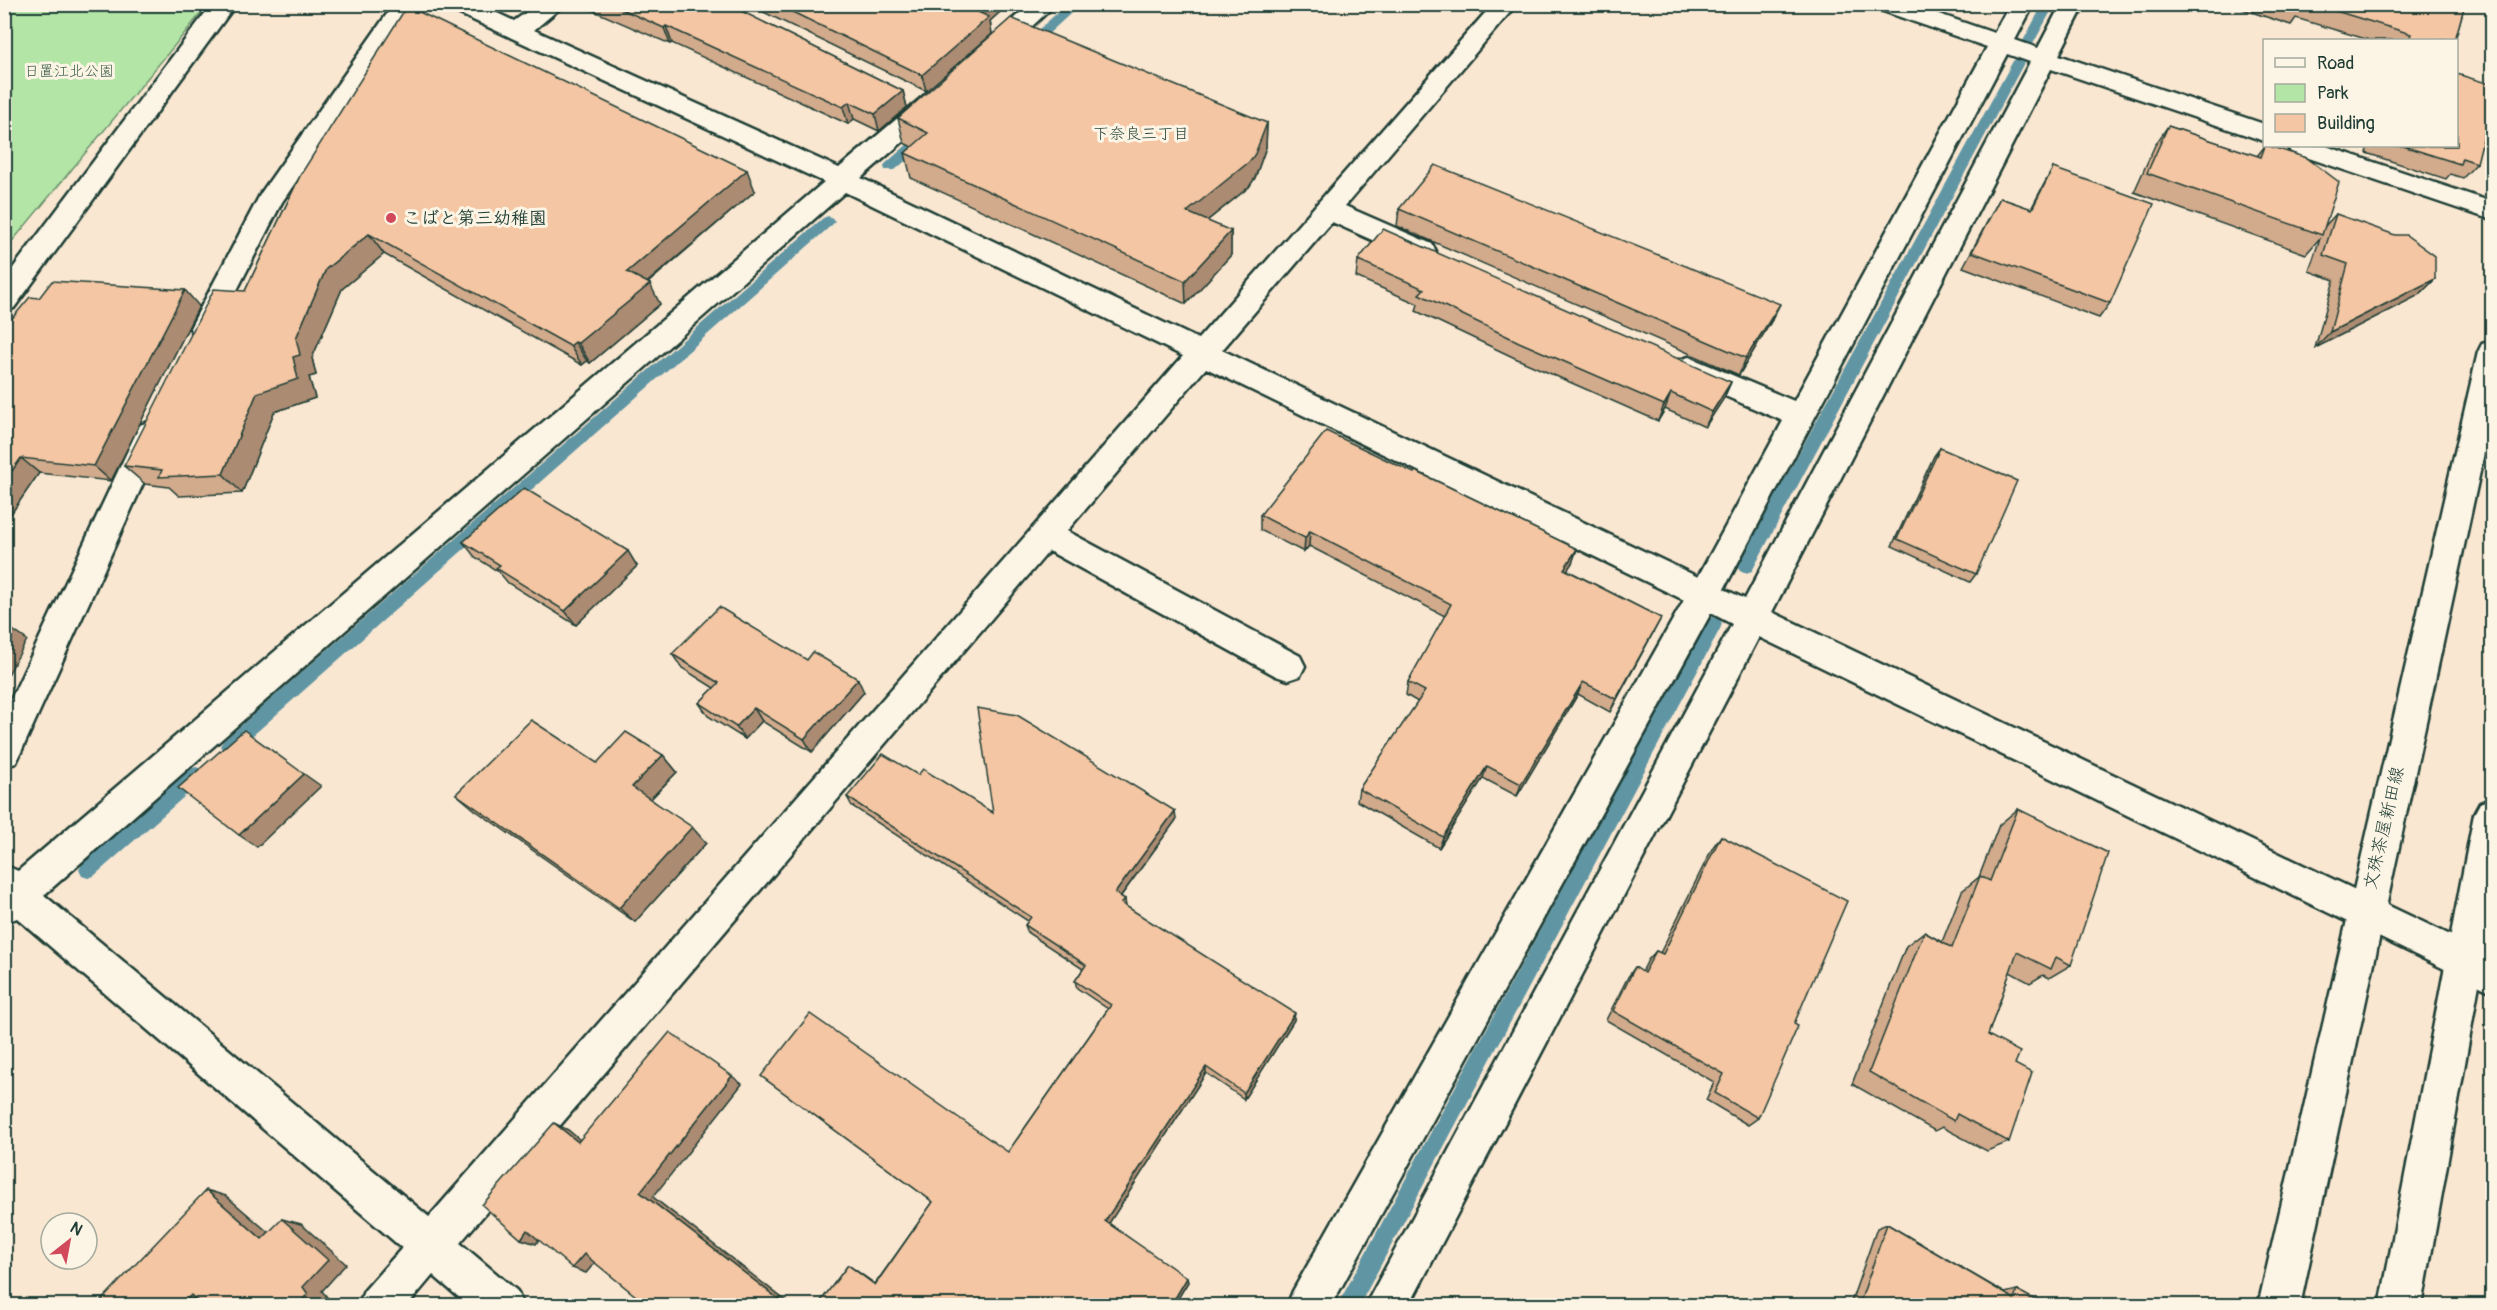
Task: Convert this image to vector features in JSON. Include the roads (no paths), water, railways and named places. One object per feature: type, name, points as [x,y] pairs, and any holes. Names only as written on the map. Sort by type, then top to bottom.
[{"type":"street","points":[[4,302],[225,4]]},
{"type":"street","points":[[190,355],[270,199],[406,4]]},
{"type":"street","points":[[457,4],[842,180],[2479,968]]},
{"type":"street","points":[[516,31],[554,4]]},
{"type":"street","points":[[502,1305],[8,895],[842,180],[918,100],[964,74],[1045,4]]},
{"type":"street","points":[[379,1305],[1506,4]]},
{"type":"street","points":[[1885,4],[2263,132]]},
{"type":"street","points":[[1308,1305],[1704,595],[2022,4]]},
{"type":"street","points":[[1386,1305],[1752,618],[2073,4]]},
{"type":"street","points":[[2303,147],[2493,211]]},
{"type":"street","points":[[1327,209],[1448,262]]},
{"type":"street","name":"文殊茶屋新田線","points":[[2279,1305],[2365,913],[2493,352]]},
{"type":"street","points":[[1668,358],[1800,416]]},
{"type":"street","points":[[4,752],[18,698],[164,407]]},
{"type":"street","points":[[1045,534],[1288,666]]},
{"type":"street","points":[[2401,1305],[2479,968],[2493,814]]},
{"type":"waterway","points":[[1029,45],[1075,4]]},
{"type":"waterway","points":[[2029,41],[2049,4]]},
{"type":"waterway","points":[[1746,566],[2019,61]]},
{"type":"waterway","points":[[890,167],[921,140]]},
{"type":"waterway","points":[[229,746],[828,221]]},
{"type":"waterway","points":[[1347,1306],[1714,624]]},
{"type":"waterway","points":[[88,870],[196,775]]},
{"type":"place","name":"こばと第三幼稚園","points":[[391,218]]},
{"type":"district","name":"下奈良三丁目","points":[[1141,134]]},
{"type":"park label","name":"日置江北公園","points":[[69,71]]}]
